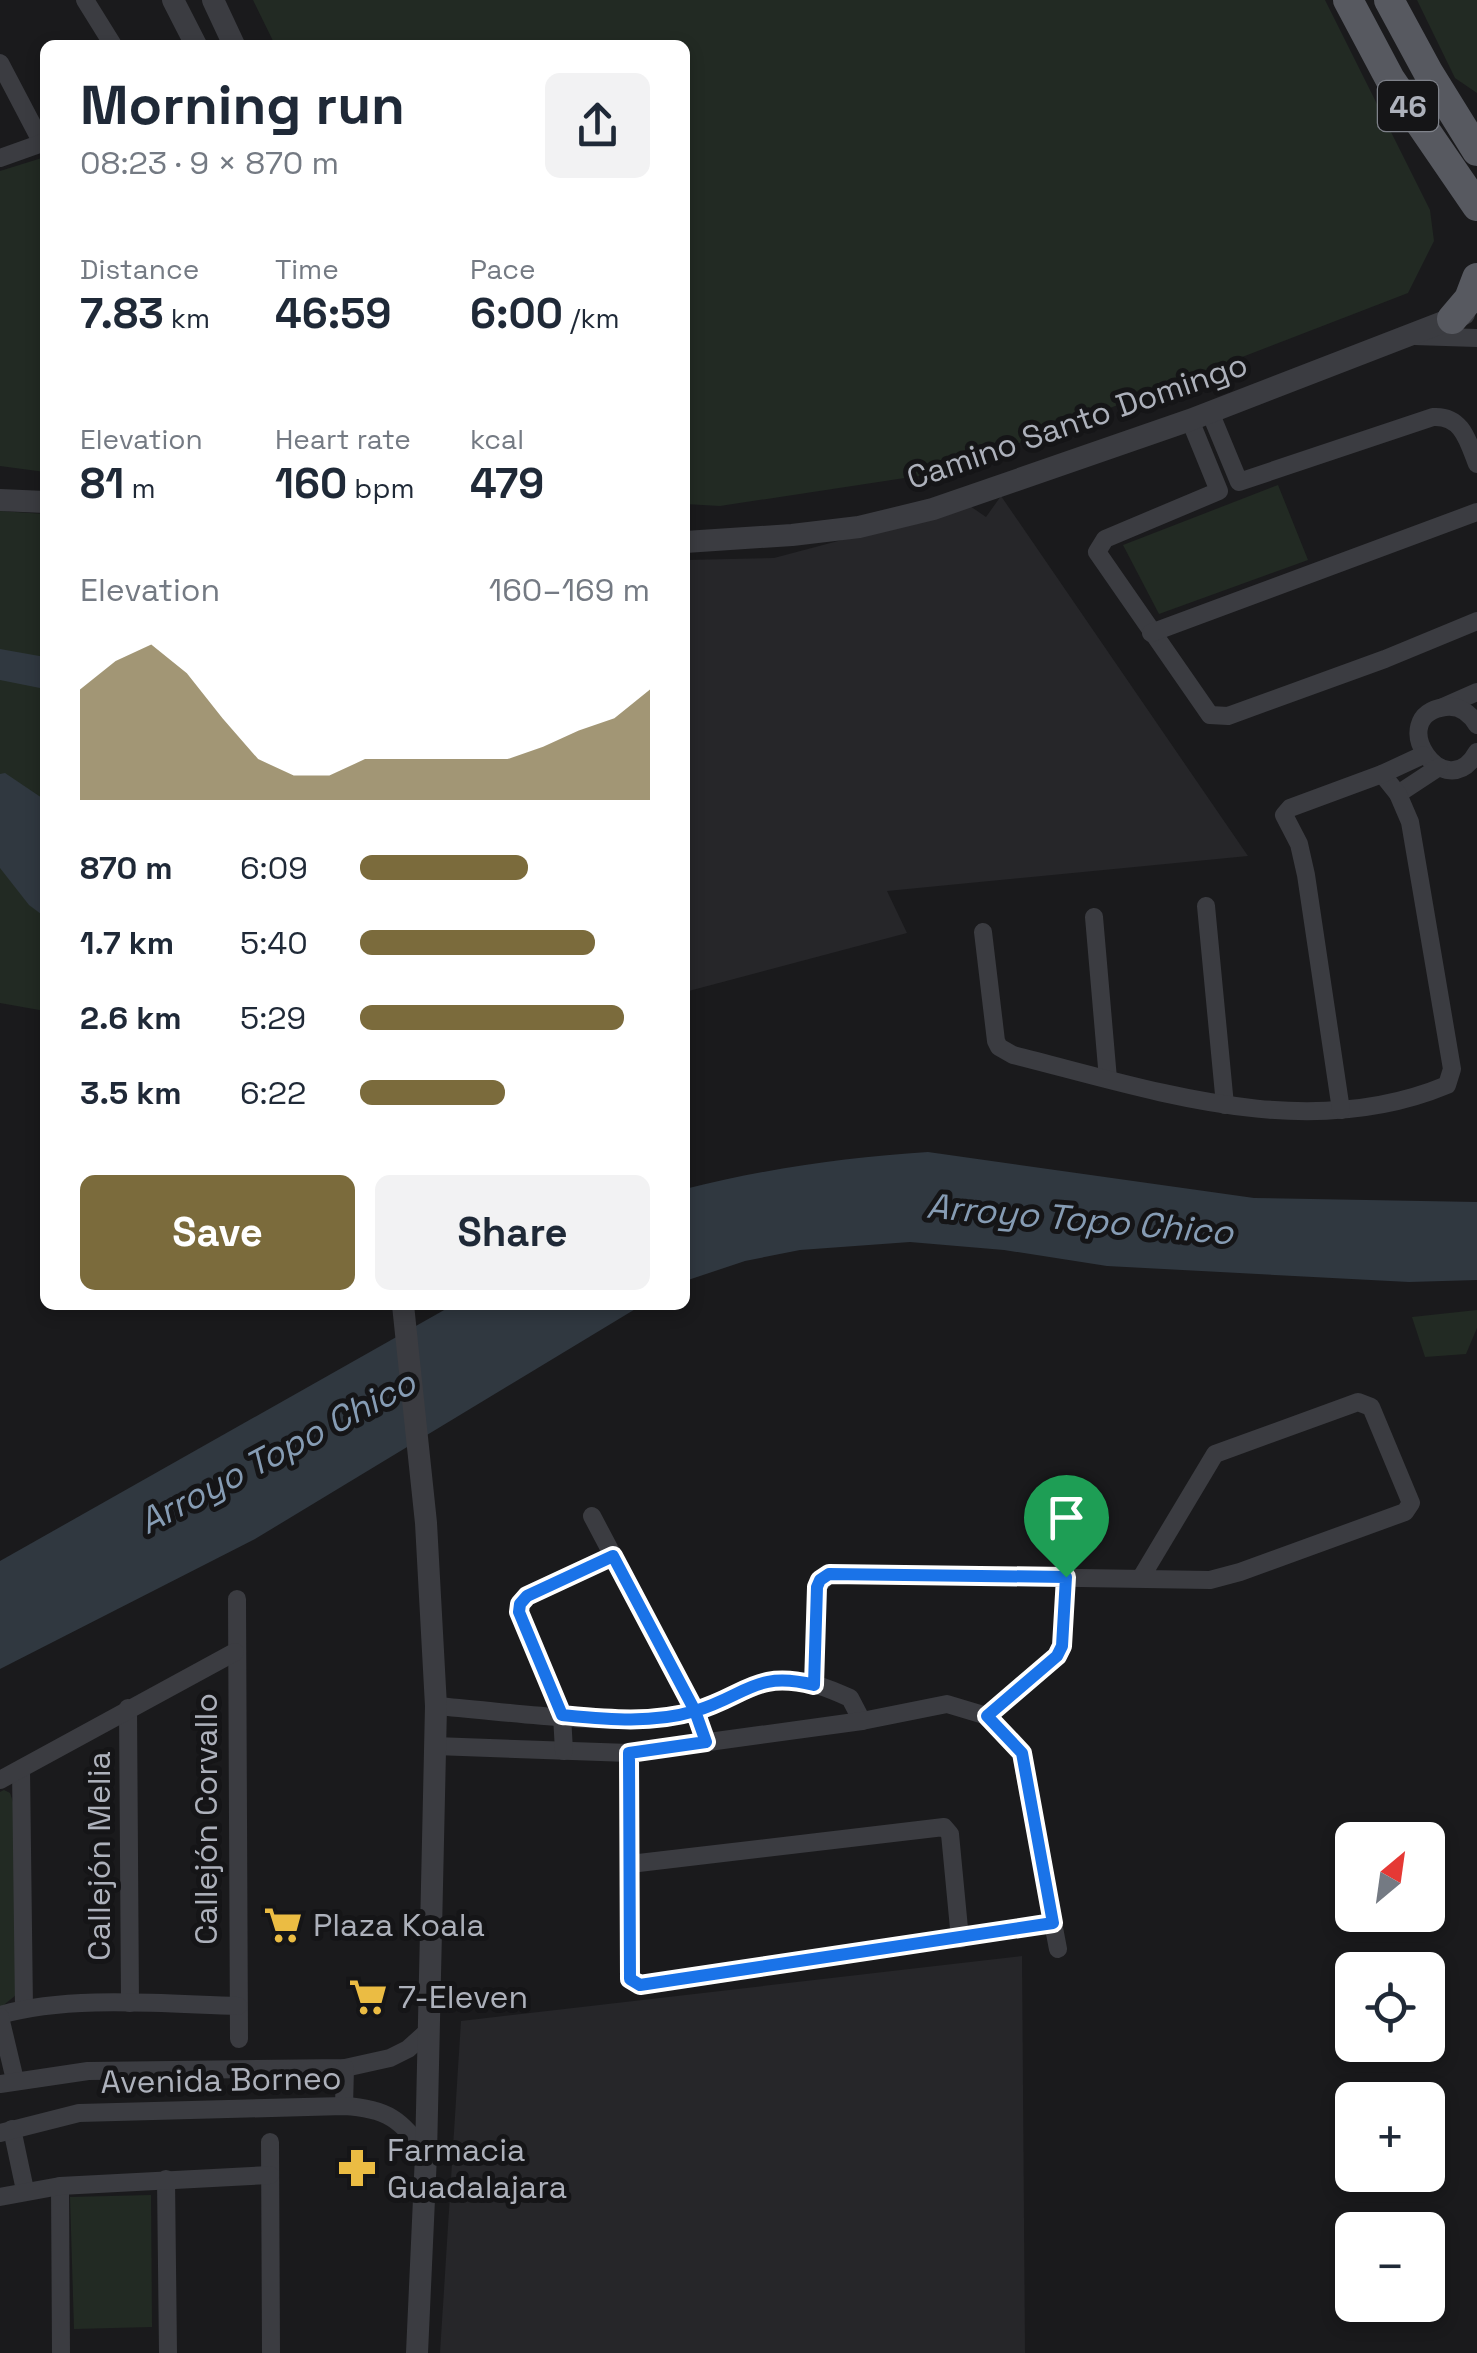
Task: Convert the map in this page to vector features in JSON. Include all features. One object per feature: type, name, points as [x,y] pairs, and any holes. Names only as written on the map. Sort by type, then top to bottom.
[{"type":"main road","name":"46","points":[[1348,0],[1390,79],[1472,199]]},
{"type":"main road","name":"46","points":[[1389,0],[1477,151]]},
{"type":"main road","points":[[1469,314],[1469,299],[1477,278]]},
{"type":"street","points":[[86,0],[110,40]]},
{"type":"street","points":[[173,0],[193,40]]},
{"type":"street","points":[[214,0],[232,40]]},
{"type":"street","points":[[0,63],[40,135]]},
{"type":"street","points":[[0,158],[40,143]]},
{"type":"street","name":"Camino Santo Domingo","points":[[690,542],[792,535],[886,520],[993,489],[1469,314]]},
{"type":"street","points":[[1404,336],[1477,338]]},
{"type":"street","points":[[1200,416],[1239,482],[1444,416],[1460,426],[1477,464]]},
{"type":"street","points":[[1200,416],[1218,491],[1105,539],[1097,552],[1210,715],[1223,718],[1386,659],[1477,621]]},
{"type":"street","points":[[0,500],[40,502]]},
{"type":"street","points":[[1151,633],[1477,512]]},
{"type":"street","points":[[1475,759],[1450,769],[1440,767],[1423,755],[1418,735],[1426,717],[1477,692]]},
{"type":"street","points":[[1442,708],[1464,710],[1477,723]]},
{"type":"street","points":[[1340,1110],[1306,875],[1299,844],[1284,815],[1290,808],[1423,755]]},
{"type":"street","points":[[1398,794],[1440,767]]},
{"type":"street","points":[[983,932],[999,1047],[1014,1055],[1224,1105],[1291,1112],[1340,1110],[1418,1097],[1447,1085],[1452,1068],[1410,822],[1398,794],[1382,774]]},
{"type":"street","points":[[1206,906],[1224,1105]]},
{"type":"street","points":[[1094,917],[1108,1078]]},
{"type":"street","points":[[404,1317],[426,1523],[436,1706],[426,2155],[417,2353]]},
{"type":"street","points":[[814,1685],[817,1587],[829,1574],[1210,1580],[1406,1512],[1411,1503],[1371,1407],[1358,1402],[1215,1454],[1142,1576]]},
{"type":"street","points":[[592,1516],[695,1711],[706,1742]]},
{"type":"street","points":[[564,1752],[562,1715],[519,1612],[520,1604],[527,1596],[613,1556]]},
{"type":"street","points":[[987,1716],[1057,1656],[1062,1646],[1066,1577]]},
{"type":"street","name":"Callejón Corvallo","points":[[237,1599],[239,2040]]},
{"type":"street","points":[[0,1780],[235,1652]]},
{"type":"street","points":[[436,1706],[624,1719],[695,1711],[762,1682],[791,1679],[850,1698],[862,1721]]},
{"type":"street","points":[[436,1746],[629,1753],[862,1721],[947,1704],[987,1716],[1022,1753],[1058,1949]]},
{"type":"street","name":"Callejón Melia","points":[[128,1708],[130,2003]]},
{"type":"street","points":[[629,1753],[630,1979],[640,1985],[1053,1923]]},
{"type":"street","points":[[21,1769],[24,2008]]},
{"type":"street","points":[[630,1864],[944,1827],[950,1834],[960,1939]]},
{"type":"street","points":[[8,2082],[0,2016],[24,2008],[130,2003],[238,2006]]},
{"type":"street","name":"Avenida Borneo","points":[[8,2082],[115,2070],[345,2068],[390,2058],[428,2032]]},
{"type":"street","points":[[344,2106],[345,2068]]},
{"type":"street","name":"Avenida Borneo","points":[[6,2131],[79,2113],[344,2106],[384,2113],[410,2130],[426,2155]]},
{"type":"street","points":[[6,2131],[25,2190]]},
{"type":"street","points":[[270,2142],[270,2353]]},
{"type":"street","points":[[0,2196],[60,2186],[270,2176]]},
{"type":"street","points":[[166,2180],[168,2353]]},
{"type":"street","points":[[60,2186],[61,2353]]},
{"type":"shaded area","points":[[253,0],[1325,0],[1430,210],[1434,241],[1408,293],[944,472],[720,506],[690,504],[690,40],[273,40]]},
{"type":"shaded area","points":[[1417,0],[1477,0],[1477,93],[1455,78]]},
{"type":"shaded area","points":[[40,159],[40,471],[0,466],[0,171]]},
{"type":"shaded area","points":[[1278,485],[1308,560],[1159,614],[1123,545]]},
{"type":"shaded area","points":[[1001,496],[1248,856],[887,891],[907,933],[690,991],[690,560],[774,558],[970,506],[986,517]]},
{"type":"shaded area","points":[[0,511],[40,514],[40,1010],[0,1003]]},
{"type":"shaded area","points":[[1477,1310],[1477,1328],[1466,1354],[1425,1357],[1412,1317]]},
{"type":"shaded area","points":[[4,1790],[13,1802],[16,1995],[0,2008],[0,1792]]},
{"type":"shaded area","points":[[1022,1956],[1025,2353],[440,2353],[461,2021]]},
{"type":"shaded area","points":[[151,2195],[152,2327],[74,2329],[70,2197]]},
{"type":"water","points":[[0,649],[40,656],[40,688],[0,680]]},
{"type":"water","points":[[5,773],[40,797],[40,913],[0,868],[0,774]]},
{"type":"water","name":"Arroyo Topo Chico","points":[[928,1152],[1254,1198],[1477,1202],[1477,1280],[1409,1282],[1107,1266],[1004,1250],[910,1242],[800,1250],[745,1261],[690,1279],[690,1188],[745,1175]]},
{"type":"water","name":"Arroyo Topo Chico","points":[[444,1310],[634,1310],[255,1539],[0,1669],[0,1561]]},
{"type":"place","name":"Plaza Koala","points":[[283,1925]]},
{"type":"place","name":"7-Eleven","points":[[368,1997]]},
{"type":"place","name":"Farmacia Guadalajara","points":[[357,2168]]},
{"type":"route","points":[[1066,1577],[829,1574],[817,1587],[814,1685],[774,1679],[695,1711],[624,1719],[562,1715],[519,1612],[527,1596],[613,1556],[695,1711],[706,1742],[629,1753],[630,1979],[640,1985],[1053,1923],[1022,1753],[987,1716],[1057,1656],[1062,1646],[1066,1577]]}]
